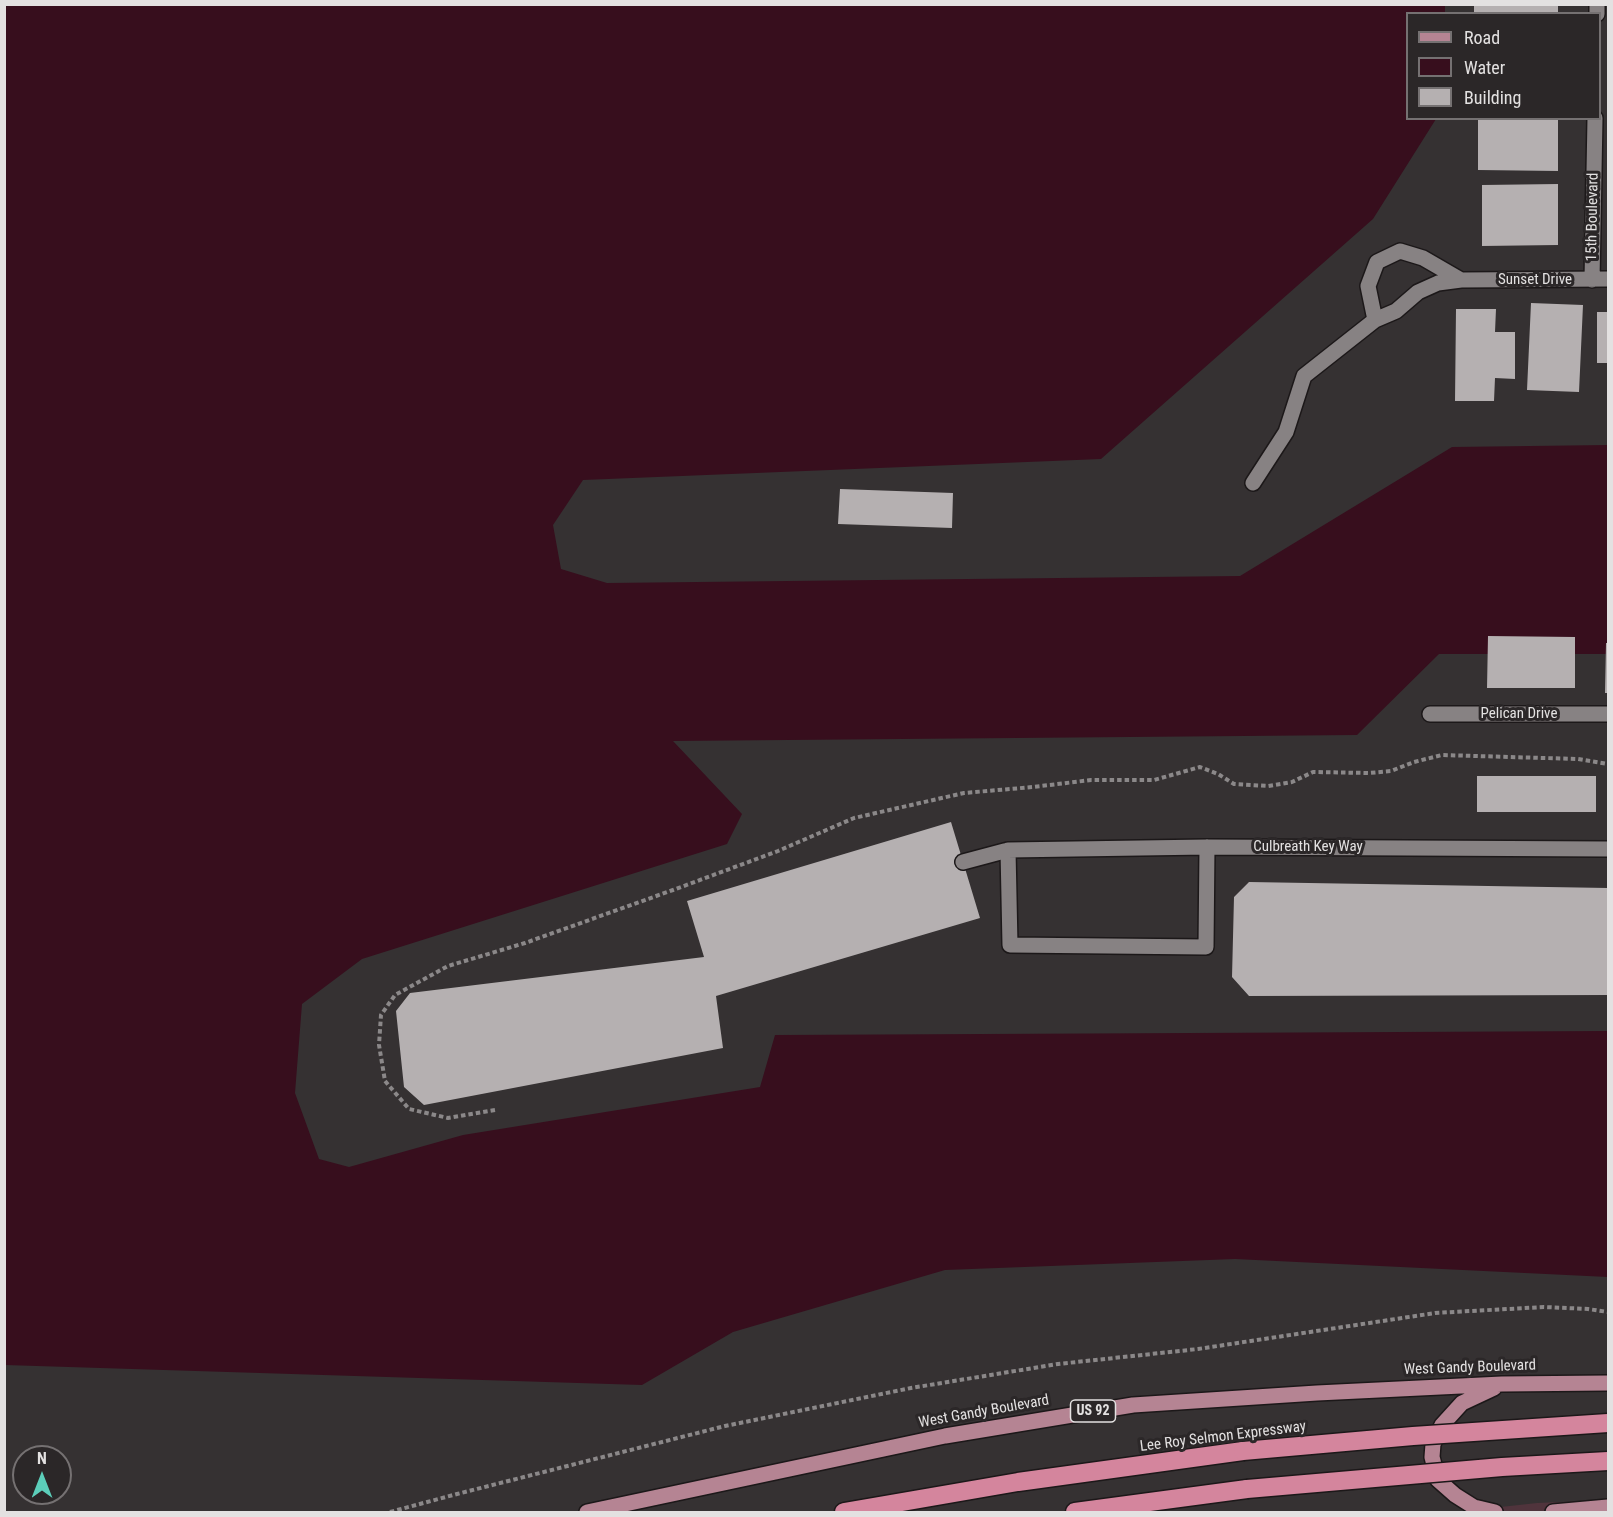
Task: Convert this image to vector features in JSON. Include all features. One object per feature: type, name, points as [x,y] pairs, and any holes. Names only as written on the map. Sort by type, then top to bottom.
[{"type":"highway","name":"Lee Roy Selmon Expressway","points":[[844,1512],[1018,1482],[1243,1451],[1413,1436],[1608,1423]]},
{"type":"highway","points":[[1075,1512],[1247,1489],[1608,1461]]},
{"type":"main road","name":"West Gandy Boulevard","points":[[587,1512],[945,1436],[1133,1405],[1503,1384],[1608,1383]]},
{"type":"main road","points":[[1495,1512],[1474,1507],[1437,1480],[1432,1457],[1433,1444],[1442,1425],[1462,1403],[1503,1384]]},
{"type":"main road","points":[[1553,1512],[1608,1507]]},
{"type":"street","name":"15th Boulevard","points":[[1592,280],[1595,120]]},
{"type":"street","points":[[1375,320],[1368,286],[1377,262],[1400,251],[1423,258],[1461,280]]},
{"type":"street","name":"Sunset Drive","points":[[1253,483],[1286,432],[1305,376],[1375,320],[1396,311],[1418,292],[1438,283],[1461,280],[1608,279]]},
{"type":"street","name":"Pelican Drive","points":[[1430,714],[1608,714]]},
{"type":"street","points":[[1008,849],[1010,945],[1206,947],[1208,846]]},
{"type":"street","name":"Culbreath Key Way","points":[[963,862],[1008,849],[1208,846],[1608,849]]},
{"type":"path","points":[[495,1110],[448,1118],[409,1109],[385,1081],[379,1045],[381,1015],[395,995],[448,966],[525,943],[673,890],[778,851],[854,818],[964,793],[1033,788],[1091,780],[1154,780],[1200,767],[1234,784],[1268,786],[1292,782],[1313,772],[1391,771],[1442,755],[1578,759],[1608,764]]},
{"type":"path","points":[[390,1512],[725,1426],[922,1386],[1058,1364],[1198,1349],[1435,1313],[1544,1307],[1608,1312]]},
{"type":"shaded area","points":[[1608,1500],[1608,1512],[1455,1512],[1537,1503]]},
{"type":"water","points":[[5,5],[1445,5],[1445,12],[1406,12],[1406,120],[1435,120],[1373,219],[1101,459],[583,480],[553,525],[561,569],[607,583],[1240,576],[1452,447],[1608,445],[1608,654],[1439,654],[1357,735],[673,741],[742,814],[727,844],[362,959],[302,1004],[295,1093],[319,1159],[349,1167],[463,1135],[760,1087],[775,1035],[1608,1031],[1608,1277],[1235,1259],[945,1270],[733,1332],[642,1385],[5,1365]]},
{"type":"building","points":[[1474,4],[1558,4],[1558,12],[1474,12]]},
{"type":"building","points":[[1478,120],[1558,120],[1558,171],[1478,170]]},
{"type":"building","points":[[1558,184],[1558,245],[1482,246],[1482,185]]},
{"type":"building","points":[[1531,303],[1583,305],[1579,392],[1527,390]]},
{"type":"building","points":[[1456,309],[1496,309],[1495,332],[1515,332],[1515,379],[1495,378],[1494,401],[1455,401]]},
{"type":"building","points":[[1597,312],[1608,312],[1608,363],[1597,363]]},
{"type":"building","points":[[840,489],[953,493],[952,528],[838,524]]},
{"type":"building","points":[[1488,636],[1575,637],[1575,688],[1487,688]]},
{"type":"building","points":[[1606,643],[1608,643],[1608,693],[1605,693]]},
{"type":"building","points":[[1477,776],[1596,776],[1596,812],[1477,812]]},
{"type":"building","points":[[951,822],[980,918],[716,996],[723,1048],[424,1105],[404,1087],[396,1011],[410,993],[704,957],[687,901]]},
{"type":"building","points":[[1249,882],[1608,888],[1608,995],[1249,996],[1232,977],[1234,897]]}]
